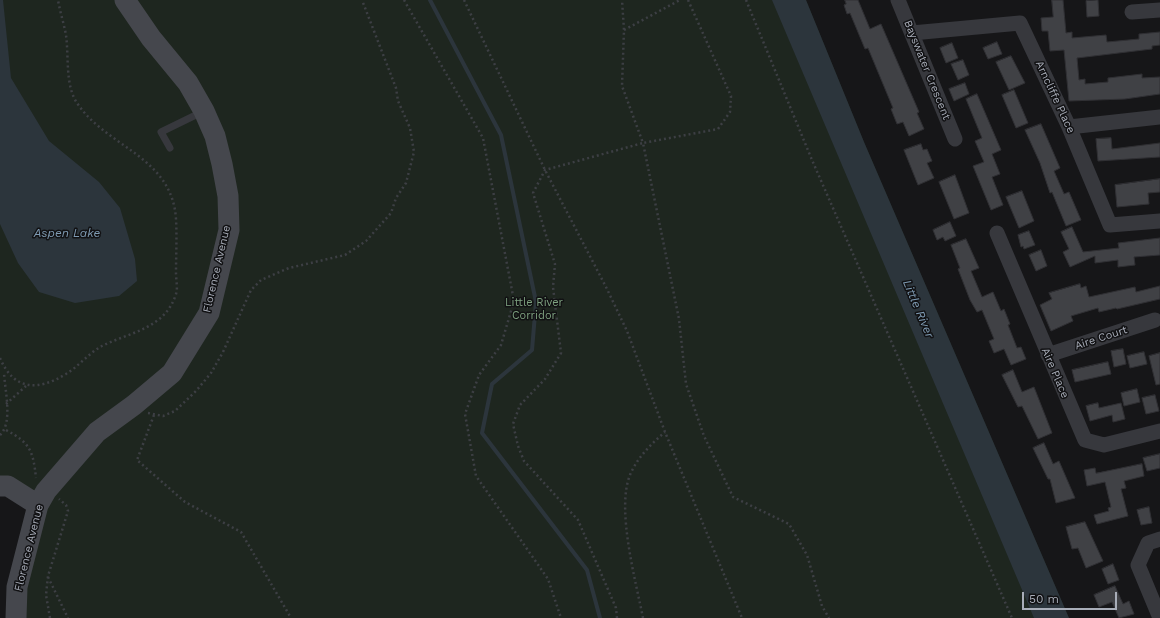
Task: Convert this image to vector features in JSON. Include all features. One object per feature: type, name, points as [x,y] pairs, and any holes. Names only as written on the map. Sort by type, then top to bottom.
[{"type":"street","name":"Florence Avenue","points":[[16,618],[17,587],[47,501],[46,490],[97,432],[134,405],[172,373],[209,313],[228,230],[228,196],[215,136],[204,111],[188,83],[151,38],[126,0]]},
{"type":"street","name":"Bayswater Crescent","points":[[898,0],[955,139]]},
{"type":"street","points":[[1132,12],[1160,10]]},
{"type":"street","name":"Arncliffe Place","points":[[912,33],[1020,23],[1069,127],[1110,225],[1160,221]]},
{"type":"street","points":[[1069,127],[1160,117]]},
{"type":"street","name":"Aire Place","points":[[997,233],[1085,440],[1104,445],[1160,431]]},
{"type":"street","name":"Aire Court","points":[[1048,355],[1155,320]]},
{"type":"street","points":[[0,486],[8,486],[47,501]]},
{"type":"street","points":[[1160,539],[1148,543],[1138,565],[1160,618]]},
{"type":"lane","points":[[170,148],[161,132],[204,111]]},
{"type":"path","points":[[6,404],[26,386],[46,382],[66,374],[101,347],[150,326],[163,316],[177,294],[176,218],[172,196],[161,175],[95,122],[77,103],[70,87],[66,35],[58,0]]},
{"type":"path","points":[[143,411],[154,415],[163,416],[175,411],[196,391],[211,373],[223,352],[251,290],[261,280],[283,270],[345,255],[366,241],[391,212],[396,198],[406,183],[414,152],[410,128],[398,100],[396,88],[362,0]]},
{"type":"path","points":[[404,0],[483,138],[514,301],[500,345],[478,375],[465,414],[476,476],[548,579],[561,618]]},
{"type":"path","points":[[464,0],[545,170],[606,287],[627,331],[665,432],[742,618]]},
{"type":"path","points":[[622,0],[624,30],[622,86],[644,143],[679,319],[686,384],[704,436],[733,497],[789,524],[807,556],[822,606],[829,618]]},
{"type":"path","points":[[624,30],[680,0]]},
{"type":"path","points":[[617,618],[616,608],[578,520],[524,461],[518,446],[513,424],[520,404],[545,379],[561,353],[553,287],[555,264],[533,193],[545,170],[644,143],[718,129],[730,112],[730,96],[688,0]]},
{"type":"path","points":[[746,0],[822,181],[1012,618]]},
{"type":"path","points":[[0,358],[5,370],[16,382],[26,386]]},
{"type":"path","points":[[0,435],[6,430],[8,417],[4,373]]},
{"type":"path","points":[[154,415],[137,460],[185,502],[241,532],[291,618]]},
{"type":"path","points":[[6,430],[22,439],[31,452],[37,484]]},
{"type":"path","points":[[643,618],[629,545],[625,501],[630,475],[648,446],[665,432]]},
{"type":"path","points":[[47,501],[66,505],[68,511],[48,576],[46,596],[50,618]]},
{"type":"path","points":[[48,576],[68,618]]},
{"type":"green space","name":"Little River Corridor","points":[[0,0],[806,0],[864,142],[1069,618],[16,618],[38,505],[0,486]]},
{"type":"water","name":"Aspen Lake","points":[[0,0],[3,0],[11,78],[49,141],[99,182],[120,208],[135,259],[137,281],[119,296],[75,303],[39,292],[18,263],[0,224]]},
{"type":"water","name":"Little River","points":[[772,0],[806,0],[864,142],[1069,618],[1034,618]]},
{"type":"building","points":[[845,0],[858,0],[870,29],[881,24],[919,112],[917,113],[924,129],[909,136],[903,122],[897,124],[891,109],[893,108],[868,48],[865,49],[850,13],[847,14],[844,5],[846,4]]},
{"type":"building","points":[[1052,0],[1063,0],[1066,33],[1072,32],[1072,38],[1106,35],[1107,42],[1139,39],[1139,34],[1160,32],[1160,45],[1152,46],[1152,49],[1077,58],[1079,80],[1085,79],[1085,84],[1108,82],[1108,78],[1142,74],[1142,78],[1160,77],[1160,94],[1125,99],[1069,101],[1064,50],[1050,51],[1048,31],[1042,31],[1041,18],[1053,17]]},
{"type":"building","points":[[1098,0],[1099,16],[1087,17],[1086,1]]},
{"type":"building","points":[[997,42],[1002,54],[988,59],[983,48]]},
{"type":"building","points":[[952,43],[958,58],[946,63],[940,48]]},
{"type":"building","points":[[1011,56],[1025,83],[1009,90],[996,62]]},
{"type":"building","points":[[963,60],[969,75],[958,80],[951,64]]},
{"type":"building","points":[[965,83],[969,94],[954,101],[949,89]]},
{"type":"building","points":[[1014,90],[1028,123],[1016,128],[1002,95]]},
{"type":"building","points":[[977,94],[1001,150],[992,154],[1000,174],[992,177],[1003,205],[991,210],[973,166],[984,162],[975,141],[982,138],[966,99]]},
{"type":"building","points":[[1041,124],[1060,168],[1054,171],[1064,194],[1069,192],[1081,220],[1066,226],[1052,192],[1050,193],[1040,163],[1025,130]]},
{"type":"building","points":[[1111,138],[1112,149],[1160,143],[1160,157],[1098,161],[1096,139]]},
{"type":"building","points":[[921,144],[923,150],[927,149],[932,161],[927,163],[934,178],[918,185],[904,150]]},
{"type":"building","points":[[955,175],[969,213],[954,219],[939,182]]},
{"type":"building","points":[[1160,179],[1160,192],[1148,193],[1149,204],[1117,207],[1115,185]]},
{"type":"building","points":[[1022,191],[1034,221],[1019,228],[1006,197]]},
{"type":"building","points":[[950,222],[956,236],[945,241],[943,237],[937,240],[933,230]]},
{"type":"building","points":[[1072,227],[1083,252],[1119,248],[1118,243],[1160,238],[1160,255],[1134,257],[1135,265],[1118,267],[1118,260],[1095,263],[1095,256],[1070,267],[1063,252],[1069,249],[1061,232]]},
{"type":"building","points":[[1029,231],[1035,245],[1024,249],[1023,246],[1021,247],[1018,235]]},
{"type":"building","points":[[966,239],[979,268],[971,271],[982,297],[993,292],[1001,311],[1004,309],[1010,324],[1008,325],[1017,348],[1021,347],[1026,359],[1011,365],[1004,349],[994,353],[989,341],[994,339],[982,310],[977,312],[970,300],[958,269],[960,268],[951,245]]},
{"type":"building","points":[[1041,250],[1047,266],[1036,271],[1029,255]]},
{"type":"building","points":[[1080,284],[1081,288],[1086,286],[1089,297],[1135,287],[1136,292],[1160,286],[1160,299],[1099,312],[1098,308],[1071,316],[1073,321],[1051,331],[1040,305],[1052,299],[1049,293]]},
{"type":"building","points":[[1123,349],[1126,364],[1114,367],[1111,351]]},
{"type":"building","points":[[1144,352],[1147,364],[1130,368],[1127,356]]},
{"type":"building","points":[[1160,353],[1160,384],[1156,385],[1149,356]]},
{"type":"building","points":[[1108,362],[1111,374],[1075,382],[1072,370]]},
{"type":"building","points":[[1013,370],[1022,392],[1034,387],[1052,433],[1038,439],[1022,406],[1018,407],[1002,375]]},
{"type":"building","points":[[1137,389],[1140,402],[1124,406],[1121,393]]},
{"type":"building","points":[[1155,395],[1159,411],[1146,414],[1142,398]]},
{"type":"building","points":[[1098,403],[1099,408],[1121,403],[1125,419],[1113,422],[1112,415],[1090,421],[1086,406]]},
{"type":"building","points":[[1044,443],[1053,464],[1059,461],[1075,498],[1056,503],[1050,479],[1048,479],[1033,448]]},
{"type":"building","points":[[1160,454],[1160,468],[1147,471],[1143,458]]},
{"type":"building","points":[[1142,464],[1144,476],[1124,481],[1126,488],[1121,489],[1128,516],[1097,524],[1094,515],[1109,511],[1108,508],[1111,507],[1105,482],[1087,486],[1084,470],[1095,468],[1096,473]]},
{"type":"building","points":[[1149,507],[1152,523],[1141,525],[1137,510]]},
{"type":"building","points":[[1085,522],[1103,561],[1086,568],[1078,548],[1072,549],[1066,527]]},
{"type":"building","points":[[1113,564],[1119,580],[1108,584],[1102,569]]},
{"type":"building","points":[[1115,586],[1123,604],[1129,601],[1134,614],[1119,618],[1112,602],[1099,607],[1094,595]]},
{"type":"waterway","points":[[430,0],[501,135],[536,302],[532,350],[492,384],[482,433],[587,570],[600,618]]}]
